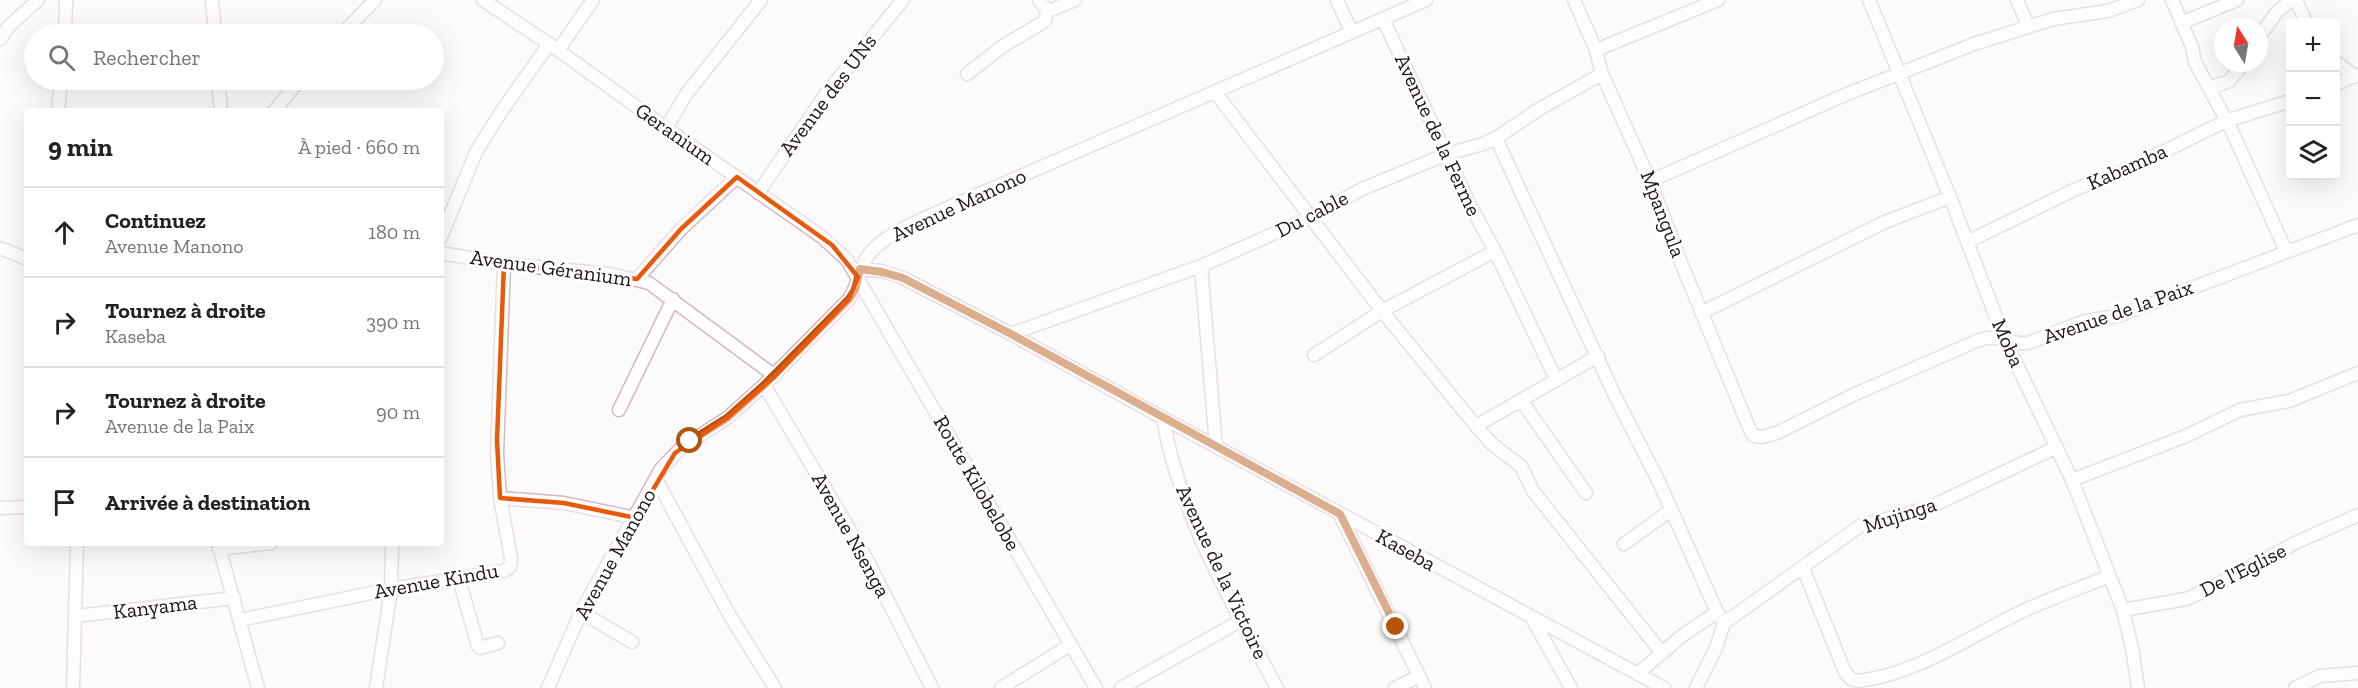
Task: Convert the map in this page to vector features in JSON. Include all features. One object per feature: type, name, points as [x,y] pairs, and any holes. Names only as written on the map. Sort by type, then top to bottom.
[{"type":"street","points":[[0,39],[9,27],[38,0]]},
{"type":"street","points":[[65,24],[66,0]]},
{"type":"street","points":[[213,0],[214,24]]},
{"type":"street","points":[[352,24],[375,0]]},
{"type":"street","name":"Geranium","points":[[483,0],[554,47],[832,245],[859,273]]},
{"type":"street","points":[[444,230],[476,152],[501,112],[593,0]]},
{"type":"street","points":[[666,128],[687,93],[761,0]]},
{"type":"street","name":"Avenue des UNs","points":[[758,193],[828,91],[903,0]]},
{"type":"street","points":[[967,74],[1003,46],[1045,21],[1044,5],[1056,9],[1075,0]]},
{"type":"street","points":[[1337,0],[1351,32]]},
{"type":"street","name":"Avenue Manono","points":[[548,688],[581,612],[661,470],[682,447],[727,418],[775,376],[849,299],[859,273],[876,247],[906,228],[954,205],[1426,0]]},
{"type":"street","name":"Mpangula","points":[[1574,0],[1596,50],[1602,74],[1650,181],[1701,313],[1750,430]]},
{"type":"street","points":[[1596,50],[1718,0]]},
{"type":"street","name":"Moba","points":[[1869,0],[1950,196],[2004,338],[2072,480],[2122,610],[2132,648],[2138,688]]},
{"type":"street","points":[[2017,0],[2028,26]]},
{"type":"street","points":[[1650,181],[1898,73],[2028,26],[2071,15],[2108,11],[2138,0]]},
{"type":"street","points":[[2172,0],[2192,47],[2195,62],[2226,121],[2286,251]]},
{"type":"street","points":[[2181,23],[2237,0]]},
{"type":"street","points":[[2268,24],[2277,12],[2291,0]]},
{"type":"street","points":[[2296,0],[2304,18]]},
{"type":"street","name":"Avenue de la Ferme","points":[[1383,19],[1470,205],[1557,379]]},
{"type":"street","points":[[2340,65],[2356,76]]},
{"type":"street","points":[[2210,88],[2229,81],[2236,72]]},
{"type":"street","name":"Du cable","points":[[1011,334],[1201,266],[1311,217],[1362,189],[1447,154],[1484,144],[1602,74]]},
{"type":"street","points":[[2340,82],[2356,76]]},
{"type":"street","points":[[58,108],[60,90]]},
{"type":"street","points":[[219,90],[221,108]]},
{"type":"street","points":[[277,108],[292,90]]},
{"type":"street","points":[[1215,92],[1382,310],[1476,426],[1493,445],[1521,466],[1533,491],[1662,653]]},
{"type":"street","name":"Kabamba","points":[[1967,242],[2076,189],[2126,170],[2226,121],[2286,102]]},
{"type":"street","points":[[1496,138],[1721,616],[1716,648],[1696,688]]},
{"type":"street","points":[[637,279],[681,229],[736,177]]},
{"type":"street","points":[[1701,313],[1885,222],[1950,196]]},
{"type":"street","name":"Avenue de la Paix","points":[[1750,430],[1757,437],[1777,433],[1853,395],[1986,337],[2004,338],[2021,344],[2028,343],[2082,322],[2121,315],[2358,225]]},
{"type":"street","points":[[0,248],[24,258]]},
{"type":"street","points":[[1314,355],[1382,310],[1495,251]]},
{"type":"street","name":"Avenue Géranium","points":[[444,254],[504,264],[609,274],[649,283],[775,376]]},
{"type":"street","name":"Avenue Kindu","points":[[240,620],[391,589],[504,571],[510,567],[511,558],[500,498],[497,440],[504,264]]},
{"type":"street","points":[[1201,266],[1216,446]]},
{"type":"street","name":"Kaseba","points":[[859,273],[882,272],[903,278],[1011,334],[1532,619],[1664,688]]},
{"type":"street","name":"Route Kilobelobe","points":[[859,273],[1096,688]]},
{"type":"street","points":[[619,410],[673,299]]},
{"type":"street","points":[[1476,426],[1598,356]]},
{"type":"street","points":[[2072,480],[2186,436],[2229,414],[2257,406],[2289,402],[2358,374]]},
{"type":"street","name":"Avenue Nsenga","points":[[764,385],[864,554],[932,688]]},
{"type":"street","points":[[1521,400],[1586,494]]},
{"type":"street","name":"Avenue de la Victoire","points":[[1163,418],[1176,472],[1188,505],[1240,621],[1277,688]]},
{"type":"street","name":"Mujinga","points":[[1637,674],[1683,635],[1721,616],[1730,619],[1860,526],[1928,508],[2057,447]]},
{"type":"street","points":[[656,479],[729,614],[775,688]]},
{"type":"street","points":[[500,498],[564,503],[636,518]]},
{"type":"street","points":[[0,508],[24,507]]},
{"type":"street","points":[[1624,544],[1671,510]]},
{"type":"street","points":[[1340,514],[1425,688]]},
{"type":"street","name":"De l'Eglise","points":[[2122,610],[2186,598],[2207,590],[2295,543],[2358,515]]},
{"type":"street","points":[[73,688],[77,546]]},
{"type":"street","points":[[218,546],[258,688]]},
{"type":"street","points":[[376,688],[391,589],[392,546]]},
{"type":"street","points":[[1803,568],[1845,672],[1851,679],[1858,681],[1906,669],[2024,611],[2109,576]]},
{"type":"street","points":[[459,579],[478,646],[481,648],[498,643]]},
{"type":"street","name":"Kanyama","points":[[76,616],[234,597]]},
{"type":"street","points":[[581,612],[632,642]]},
{"type":"street","points":[[1532,619],[1571,688]]},
{"type":"street","points":[[1120,688],[1240,621]]},
{"type":"street","points":[[1001,688],[1070,645]]},
{"type":"street","points":[[2295,688],[2320,676],[2358,673]]},
{"type":"street","points":[[1395,688],[1419,676]]},
{"type":"highlighted area","points":[[737,177],[832,245],[858,277],[849,299],[775,376],[727,418],[675,453],[636,518],[564,503],[500,498],[497,440],[504,264],[637,279],[681,229]]},
{"type":"route","points":[[690,441],[727,418],[775,376],[849,299],[855,290],[860,269],[893,274],[1011,334],[1340,514],[1396,627]]}]
